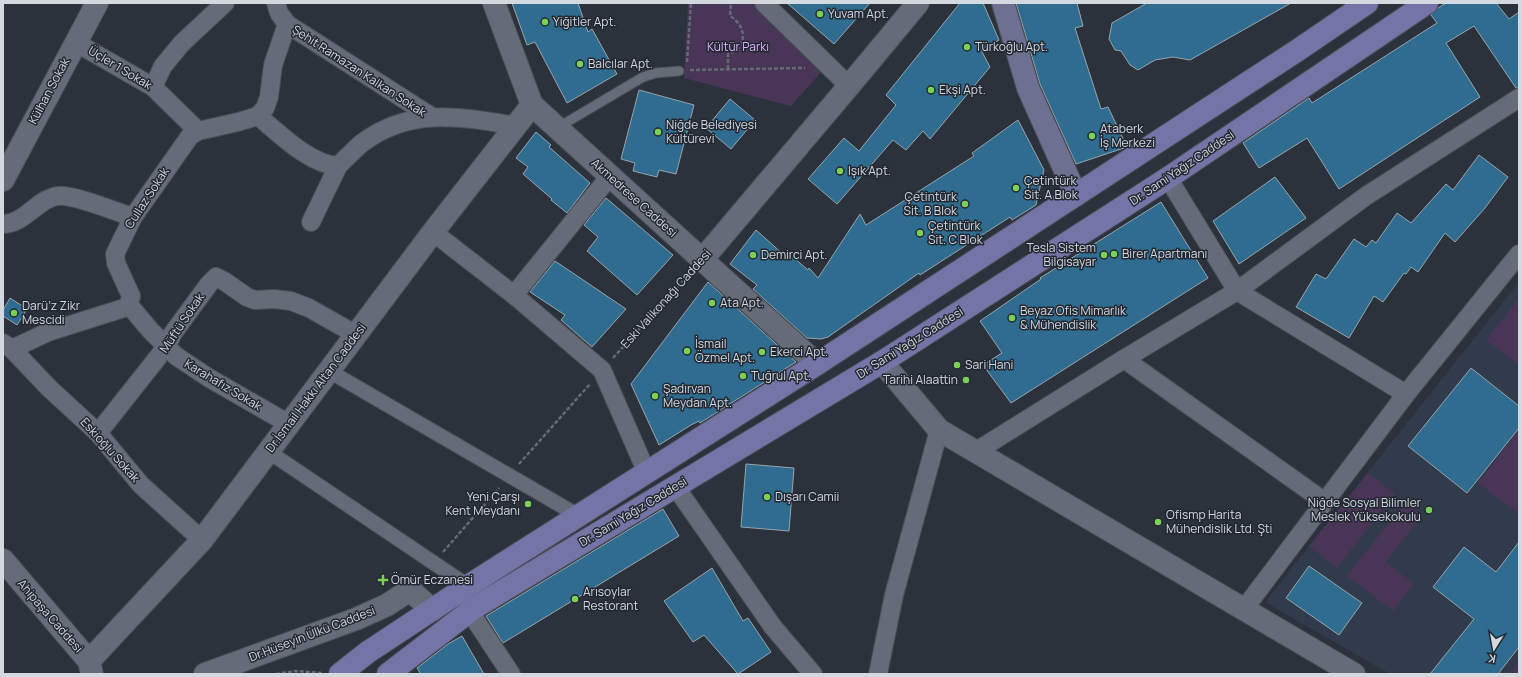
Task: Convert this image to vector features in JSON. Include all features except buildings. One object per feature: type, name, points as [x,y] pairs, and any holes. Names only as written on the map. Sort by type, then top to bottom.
[{"type":"main road","points":[[1003,3],[1028,88],[1076,194]]},
{"type":"main road","name":"Dr. Sami Yağız Caddesi","points":[[340,674],[368,652],[468,586],[817,364],[1298,50],[1367,3]]},
{"type":"main road","name":"Dr. Sami Yağız Caddesi","points":[[388,674],[470,612],[675,486],[882,362],[1168,178],[1427,3]]},
{"type":"street","name":"Külhan Sokak","points":[[3,180],[97,3]]},
{"type":"street","points":[[153,87],[163,66],[182,43],[225,3]]},
{"type":"street","name":"Şehit Ramazan Kalkan Sokak","points":[[276,3],[279,13],[287,24],[432,117]]},
{"type":"street","name":"Akmedrese Caddesi","points":[[494,3],[532,105],[817,364]]},
{"type":"street","points":[[764,3],[850,86]]},
{"type":"street","name":"Eski Valikonağı Caddesi","points":[[702,260],[850,86],[918,3]]},
{"type":"street","points":[[198,130],[238,122],[258,116],[265,108],[269,98],[273,65],[287,24]]},
{"type":"street","name":"Üçler 1 Sokak","points":[[75,42],[153,87],[198,130]]},
{"type":"street","points":[[975,452],[1124,359],[1237,291],[1366,196],[1519,98]]},
{"type":"street","name":"Dr.İsmail Hakkı Altan Caddesi","points":[[91,668],[202,540],[355,334],[532,105]]},
{"type":"street","points":[[258,116],[292,144],[321,163],[338,166]]},
{"type":"street","points":[[311,222],[338,166],[362,143],[382,130],[406,120],[432,117],[461,117],[517,126]]},
{"type":"street","name":"Cullaz Sokak","points":[[129,305],[131,296],[116,263],[115,254],[132,217],[181,147],[190,136],[198,130]]},
{"type":"street","points":[[514,294],[610,176]]},
{"type":"street","points":[[1168,178],[1237,291],[1406,394]]},
{"type":"street","points":[[3,224],[15,222],[46,200],[58,196],[86,202],[132,217]]},
{"type":"street","points":[[433,232],[514,294],[602,370],[647,473]]},
{"type":"street","points":[[1244,609],[1406,394],[1519,254]]},
{"type":"street","name":"Müftü Sokak","points":[[98,433],[166,347],[172,333],[216,277],[247,297],[255,300],[274,299],[291,301],[309,308],[355,334]]},
{"type":"street","points":[[6,347],[124,308],[129,305]]},
{"type":"street","name":"Karahafız Sokak","points":[[129,305],[166,347],[176,356],[202,374],[289,424]]},
{"type":"street","name":"Eskioğlu Sokak","points":[[6,347],[98,433],[141,485],[202,540]]},
{"type":"street","points":[[1124,359],[1325,502]]},
{"type":"street","points":[[882,362],[939,430],[1354,674]]},
{"type":"street","points":[[329,371],[579,516]]},
{"type":"street","points":[[878,674],[894,595],[939,430]]},
{"type":"street","points":[[268,452],[468,586]]},
{"type":"street","points":[[675,486],[774,627],[812,674]]},
{"type":"street","name":"Ahipaşa Caddesi","points":[[3,560],[91,668]]},
{"type":"street","name":"Dr.Hüseyin Ülkü Caddesi","points":[[205,674],[356,619],[387,605],[410,590],[432,610]]},
{"type":"street","points":[[470,612],[511,674]]},
{"type":"lane","points":[[557,128],[643,77],[656,73],[683,70]]},
{"type":"path","points":[[692,3],[683,70],[815,68],[824,62]]},
{"type":"path","points":[[728,70],[728,54],[736,51],[740,46],[743,30],[736,19],[730,16],[730,3]]},
{"type":"path","name":"Eski Valikonağı Caddesi","points":[[434,563],[602,370],[702,260]]},
{"type":"path","name":"Dr.Hüseyin Ülkü Caddesi","points":[[276,674],[296,671],[328,674]]},
{"type":"shaded area","name":"Niğde Sosyal Bilimler Meslek Yüksekokulu","points":[[1519,282],[1519,674],[1390,674],[1265,602]]},
{"type":"green space","name":"Kültür Parkı","points":[[688,3],[755,3],[825,68],[791,106],[684,78]]},
{"type":"green space","points":[[1519,298],[1519,365],[1486,340]]},
{"type":"green space","points":[[1519,429],[1519,514],[1478,483]]},
{"type":"green space","points":[[1368,473],[1395,494],[1337,568],[1309,546]]},
{"type":"green space","points":[[1405,502],[1422,516],[1386,562],[1414,584],[1393,611],[1347,576]]},
{"type":"green space","points":[[1519,661],[1519,674],[1509,674]]},
{"type":"place","name":"Yuvam Apt.","points":[[820,14]]},
{"type":"place","name":"Yiğitler Apt.","points":[[545,22]]},
{"type":"place","name":"Türkoğlu Apt.","points":[[967,47]]},
{"type":"place","name":"Balcılar Apt.","points":[[580,64]]},
{"type":"place","name":"Ekşi Apt.","points":[[931,90]]},
{"type":"place","name":"Niğde Belediyesi Kültürevi","points":[[658,132]]},
{"type":"place","name":"Ataberk İş Merkezi","points":[[1092,136]]},
{"type":"place","name":"Işık Apt.","points":[[840,171]]},
{"type":"place","name":"Çetintürk Sit. A Blok","points":[[1016,188]]},
{"type":"place","name":"Çetintürk Sit. B Blok","points":[[965,204]]},
{"type":"place","name":"Çetintürk Sit. C Blok","points":[[920,233]]},
{"type":"place","name":"Birer Apartmanı","points":[[1114,254]]},
{"type":"place","name":"Demirci Apt.","points":[[753,255]]},
{"type":"place","name":"Tesla Sistem Bilgisayar","points":[[1104,255]]},
{"type":"place","name":"Ata Apt.","points":[[712,303]]},
{"type":"place","name":"Darü’z Zikr Mescidi","points":[[14,313]]},
{"type":"place","name":"Beyaz Ofis Mimarlık & Mühendislik","points":[[1012,318]]},
{"type":"place","name":"İsmail Özmel Apt.","points":[[687,351]]},
{"type":"place","name":"Ekerci Apt.","points":[[762,352]]},
{"type":"place","name":"Sari Hani","points":[[957,365]]},
{"type":"place","name":"Tuğrul Apt.","points":[[743,376]]},
{"type":"place","name":"Tarihi Alaattin","points":[[966,380]]},
{"type":"place","name":"Şadırvan Meydan Apt.","points":[[655,396]]},
{"type":"place","name":"Dışarı Camii","points":[[767,497]]},
{"type":"place","name":"Yeni Çarşı Kent Meydanı","points":[[528,504]]},
{"type":"place","name":"Niğde Sosyal Bilimler Meslek Yüksekokulu","points":[[1429,510]]},
{"type":"place","name":"Ofismp Harita Mühendislik Ltd. Şti","points":[[1158,522]]},
{"type":"place","name":"Ömür Eczanesi","points":[[383,580]]},
{"type":"place","name":"Arısoylar Restorant","points":[[575,599]]}]
